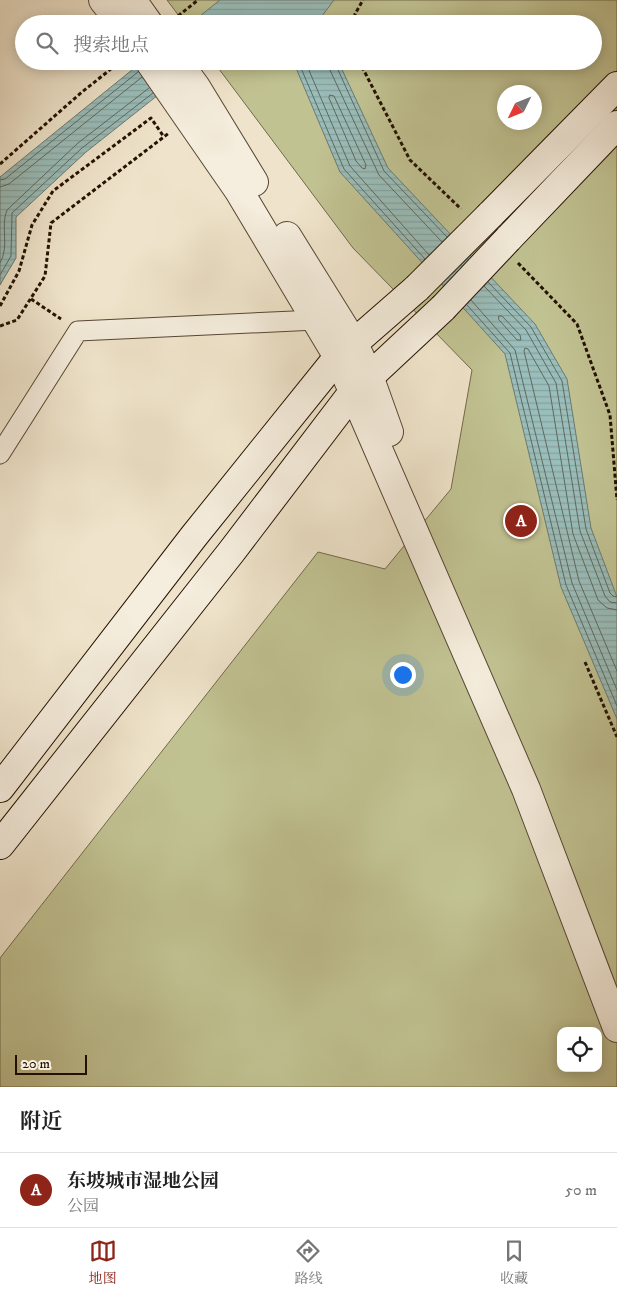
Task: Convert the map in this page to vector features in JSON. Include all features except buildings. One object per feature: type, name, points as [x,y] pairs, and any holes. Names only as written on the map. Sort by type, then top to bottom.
[{"type":"street","points":[[103,0],[136,15]]},
{"type":"street","points":[[158,70],[187,101],[346,350],[526,789],[617,1028]]},
{"type":"street","points":[[179,70],[187,101],[239,191],[316,320],[346,350]]},
{"type":"street","points":[[0,788],[194,536],[346,350],[417,288],[617,86]]},
{"type":"street","points":[[0,844],[232,551],[361,384],[443,308],[617,124]]},
{"type":"street","points":[[0,454],[78,331],[316,320]]},
{"type":"street","points":[[361,384],[386,424],[564,836],[617,978]]},
{"type":"path","points":[[152,15],[198,0]]},
{"type":"path","points":[[355,15],[363,0]]},
{"type":"path","points":[[0,164],[110,70]]},
{"type":"path","points":[[0,326],[17,320],[46,276],[52,223],[164,137],[187,101]]},
{"type":"path","points":[[0,306],[19,271],[32,224],[53,191],[151,118],[164,137]]},
{"type":"path","points":[[31,299],[78,331]]},
{"type":"path","points":[[585,662],[617,737]]},
{"type":"green space","points":[[167,0],[617,0],[617,1087],[0,1087],[0,958],[318,552],[385,569],[451,489],[472,370],[353,248],[220,70],[602,70],[602,15],[178,15]]},
{"type":"water","points":[[220,0],[334,0],[323,15],[201,15]]},
{"type":"water","points":[[132,70],[190,70],[86,152],[16,217],[16,258],[0,285],[0,177]]},
{"type":"water","points":[[297,70],[342,70],[388,168],[535,324],[567,379],[591,528],[617,597],[617,719],[561,587],[505,354],[340,172]]},
{"type":"place","name":"东坡城市湿地公园","points":[[521,521]]}]
